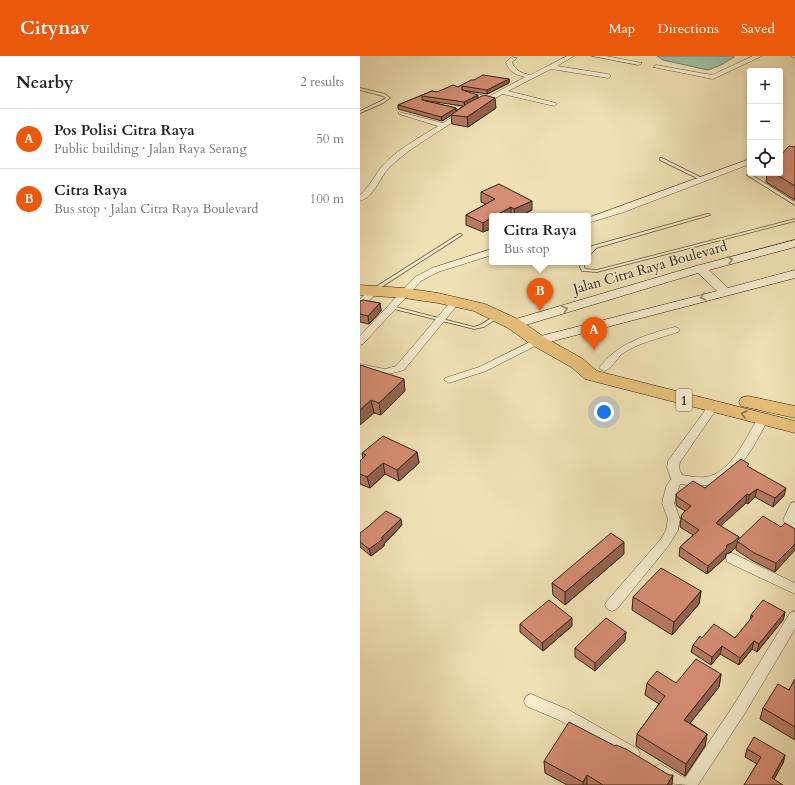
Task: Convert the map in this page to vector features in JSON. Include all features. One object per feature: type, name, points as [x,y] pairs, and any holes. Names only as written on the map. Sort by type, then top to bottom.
[{"type":"highway","name":"1","points":[[368,291],[404,293],[456,301],[479,307],[514,324],[592,375],[626,386],[795,427]]},
{"type":"highway","name":"1","points":[[577,364],[604,368],[795,412]]},
{"type":"main road","name":"Jalan Citra Raya Boulevard","points":[[514,324],[700,268],[795,243]]},
{"type":"main road","points":[[700,268],[724,291]]},
{"type":"main road","points":[[538,341],[724,291],[795,274]]},
{"type":"street","points":[[360,199],[370,190],[386,166],[405,150],[466,110],[504,92],[571,56]]},
{"type":"street","points":[[595,56],[639,63]]},
{"type":"street","points":[[656,67],[713,77],[749,59],[759,56]]},
{"type":"street","points":[[514,58],[509,62],[512,68],[515,71],[532,77]]},
{"type":"street","points":[[552,67],[608,76]]},
{"type":"street","points":[[464,92],[489,99]]},
{"type":"street","points":[[504,92],[554,104]]},
{"type":"street","points":[[425,102],[466,110]]},
{"type":"street","points":[[402,114],[443,125]]},
{"type":"street","points":[[591,220],[704,180],[747,162]]},
{"type":"street","points":[[360,342],[418,279],[435,270],[489,253]]},
{"type":"street","points":[[360,305],[368,291]]},
{"type":"street","points":[[360,367],[383,373],[391,373],[400,368],[456,301]]},
{"type":"street","points":[[604,368],[620,352],[635,344],[675,330]]},
{"type":"street","points":[[449,380],[472,373],[538,341]]},
{"type":"street","points":[[677,479],[673,468],[674,461],[713,407]]},
{"type":"street","points":[[677,479],[706,481],[714,480],[744,452],[763,419]]},
{"type":"street","points":[[612,605],[665,542],[672,530],[674,519],[668,503],[672,487],[677,479]]},
{"type":"street","points":[[795,506],[789,520],[795,529]]},
{"type":"street","points":[[732,558],[795,589]]},
{"type":"street","points":[[689,785],[740,708],[795,617]]},
{"type":"street","points":[[531,701],[564,715],[609,740],[682,785]]},
{"type":"lane","points":[[360,89],[384,95],[388,98],[360,112]]},
{"type":"lane","points":[[661,159],[704,180]]},
{"type":"lane","points":[[751,176],[795,204]]},
{"type":"lane","points":[[591,250],[594,247],[708,215]]},
{"type":"lane","points":[[582,265],[584,270],[597,270],[795,220]]},
{"type":"lane","points":[[368,291],[460,235]]},
{"type":"lane","points":[[392,307],[474,328],[482,326],[499,316]]},
{"type":"shaded area","points":[[657,56],[734,57],[721,65],[708,70],[663,60]]},
{"type":"building","points":[[483,75],[509,79],[487,90],[462,86],[462,90],[478,95],[464,102],[422,96],[422,100],[456,108],[441,117],[398,105],[432,91],[437,92],[453,85],[458,87]]},
{"type":"building","points":[[484,95],[495,98],[467,117],[451,115],[468,103]]},
{"type":"building","points":[[789,146],[795,147],[795,186],[779,176],[783,176],[783,153]]},
{"type":"building","points":[[499,184],[532,201],[514,209],[511,207],[500,213],[489,213],[489,219],[483,223],[466,215],[495,199],[481,192]]},
{"type":"building","points":[[363,300],[380,303],[368,316],[360,314],[360,301]]},
{"type":"building","points":[[360,365],[404,379],[379,403],[371,400],[360,410]]},
{"type":"building","points":[[383,436],[417,452],[397,470],[383,463],[367,477],[360,474],[360,461],[366,455],[362,453]]},
{"type":"building","points":[[741,459],[749,464],[747,466],[786,488],[775,498],[757,489],[749,495],[747,494],[716,523],[739,537],[727,545],[726,549],[708,566],[680,547],[699,530],[681,518],[682,514],[691,506],[677,497],[676,494],[693,481],[705,488]]},
{"type":"building","points":[[386,511],[401,519],[381,538],[383,539],[369,549],[360,542],[360,533]]},
{"type":"building","points":[[763,516],[781,527],[785,523],[795,529],[795,544],[776,563],[754,553],[737,541]]},
{"type":"building","points":[[611,533],[624,542],[565,592],[552,583]]},
{"type":"building","points":[[661,568],[701,591],[674,622],[633,597]]},
{"type":"building","points":[[549,600],[572,618],[542,643],[520,624]]},
{"type":"building","points":[[763,600],[785,612],[759,644],[754,641],[740,658],[722,646],[712,657],[693,645],[700,636],[702,638],[714,624],[735,638],[753,616],[751,615]]},
{"type":"building","points":[[606,618],[626,632],[595,663],[575,648]]},
{"type":"building","points":[[696,659],[721,674],[684,720],[707,734],[686,764],[637,734],[665,696],[647,683],[657,671],[676,683]]},
{"type":"building","points":[[795,679],[795,727],[763,708],[778,684],[789,690]]},
{"type":"building","points":[[569,722],[615,746],[616,745],[626,749],[669,775],[673,775],[667,785],[603,785],[587,775],[583,782],[544,761]]},
{"type":"building","points":[[754,737],[785,755],[772,778],[783,785],[744,785],[761,757],[747,749]]},
{"type":"place","name":"Citra Raya","points":[[540,311]]},
{"type":"place","name":"Pos Polisi Citra Raya","points":[[594,350]]}]
